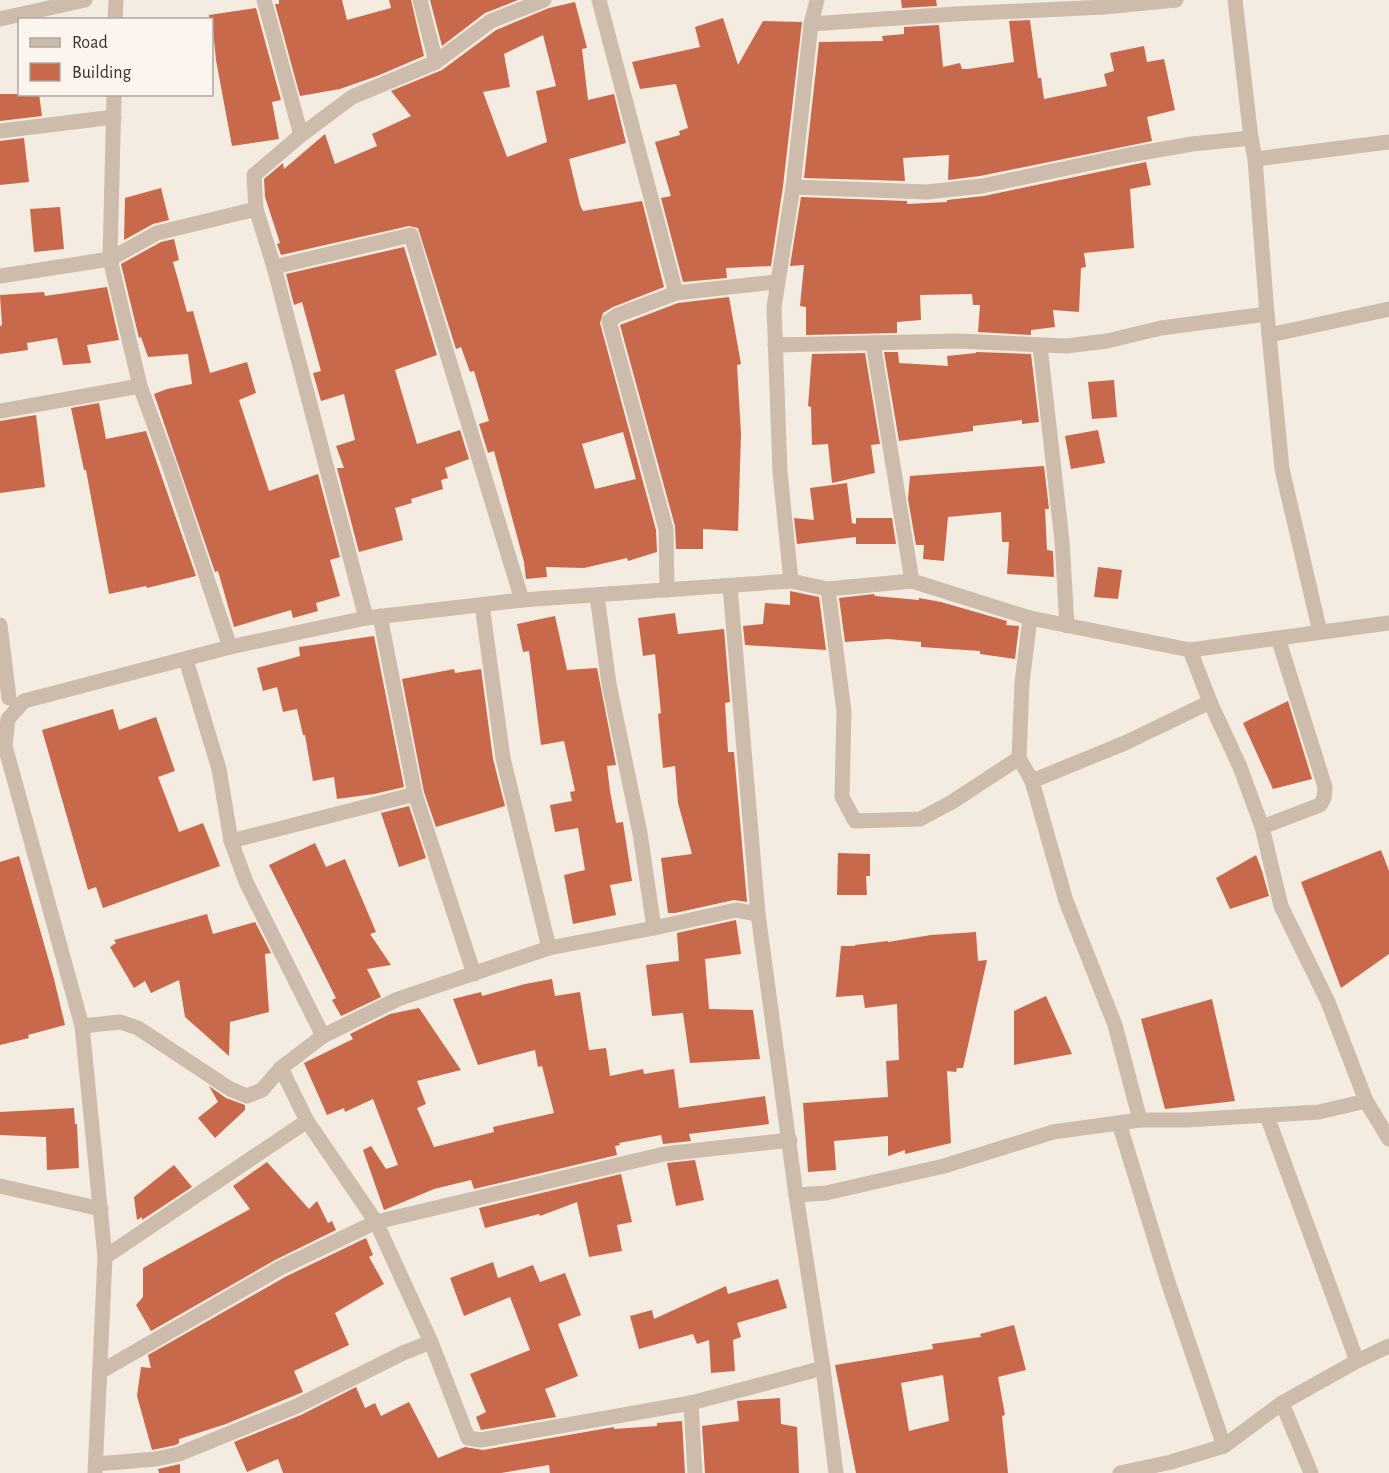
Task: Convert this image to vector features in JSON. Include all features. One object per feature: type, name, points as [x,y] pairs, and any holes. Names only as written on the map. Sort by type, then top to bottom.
[{"type":"street","points":[[0,19],[85,0]]},
{"type":"street","points":[[115,18],[116,0]]},
{"type":"street","points":[[264,0],[301,135]]},
{"type":"street","points":[[420,0],[436,62]]},
{"type":"street","points":[[474,974],[415,794],[373,617],[256,208],[254,175],[301,135],[352,97],[436,62],[492,21],[526,3],[544,0]]},
{"type":"street","points":[[599,0],[676,293]]},
{"type":"street","points":[[791,581],[780,472],[774,307],[776,282],[781,266],[793,187],[811,24],[817,0]]},
{"type":"street","points":[[811,24],[953,7],[1176,0]]},
{"type":"street","points":[[1235,0],[1255,159],[1282,469],[1320,632]]},
{"type":"street","points":[[114,96],[110,259],[140,386],[230,647]]},
{"type":"street","points":[[0,131],[114,117]]},
{"type":"street","points":[[793,187],[855,191],[937,191],[982,186],[1129,154],[1251,138]]},
{"type":"street","points":[[1255,159],[1389,142]]},
{"type":"street","points":[[0,276],[110,259],[157,233],[256,208]]},
{"type":"street","points":[[274,267],[411,235],[522,600]]},
{"type":"street","points":[[667,590],[666,529],[609,321],[618,315],[676,293],[776,282]]},
{"type":"street","points":[[1270,335],[1389,309]]},
{"type":"street","points":[[775,345],[958,341],[1066,346],[1107,341],[1161,328],[1267,314]]},
{"type":"street","points":[[873,343],[912,581]]},
{"type":"street","points":[[1040,346],[1062,541],[1067,626]]},
{"type":"street","points":[[0,411],[140,386]]},
{"type":"street","points":[[8,719],[24,701],[230,647],[373,617],[522,600],[791,581],[828,590],[912,581],[1030,618],[1190,650],[1389,623]]},
{"type":"street","points":[[730,586],[758,914],[836,1473]]},
{"type":"street","points":[[828,590],[844,711],[842,797],[855,821],[920,819],[952,802],[1019,758]]},
{"type":"street","points":[[597,596],[609,684],[640,833],[654,928]]},
{"type":"street","points":[[482,605],[503,758],[549,948]]},
{"type":"street","points":[[1030,618],[1022,683],[1019,758],[1032,781],[1066,901],[1115,1025],[1140,1120]]},
{"type":"street","points":[[0,625],[8,719],[2,746],[82,1026],[105,1257],[95,1469],[179,1454],[297,1406],[403,1353],[431,1342]]},
{"type":"street","points":[[1262,827],[1320,805],[1324,798],[1325,787],[1278,638]]},
{"type":"street","points":[[1190,650],[1210,702],[1240,767],[1262,827],[1281,906],[1328,1002],[1366,1101],[1389,1139]]},
{"type":"street","points":[[186,660],[219,769],[231,841],[246,882],[323,1036]]},
{"type":"street","points":[[1032,781],[1125,743],[1210,702]]},
{"type":"street","points":[[231,841],[415,794]]},
{"type":"street","points":[[82,1026],[120,1022],[138,1028],[230,1089],[247,1095],[262,1090],[281,1068],[323,1036],[398,999],[549,948],[654,928],[736,909],[758,914]]},
{"type":"street","points":[[281,1068],[306,1121],[376,1222],[431,1342],[468,1438],[481,1440],[691,1402],[823,1368]]},
{"type":"street","points":[[796,1195],[826,1193],[944,1166],[1053,1132],[1140,1120],[1319,1112],[1366,1101]]},
{"type":"street","points":[[1267,1116],[1357,1361]]},
{"type":"street","points":[[105,1257],[306,1121]]},
{"type":"street","points":[[1119,1123],[1168,1282],[1224,1446]]},
{"type":"street","points":[[100,1372],[280,1268],[376,1222],[664,1154],[790,1140]]},
{"type":"street","points":[[0,1186],[101,1209]]},
{"type":"street","points":[[1120,1473],[1173,1468],[1224,1446],[1282,1403],[1357,1361],[1389,1346]]},
{"type":"street","points":[[691,1402],[695,1473]]},
{"type":"street","points":[[1282,1403],[1311,1473]]},
{"type":"building","points":[[279,0],[342,0],[347,20],[391,8],[389,0],[411,0],[424,56],[340,89],[300,96],[275,4],[279,4]]},
{"type":"building","points":[[430,0],[518,0],[485,13],[442,46]]},
{"type":"building","points":[[901,0],[936,0],[937,6],[902,8]]},
{"type":"building","points":[[575,2],[587,48],[582,49],[588,100],[614,94],[626,143],[569,159],[580,205],[583,211],[642,201],[664,287],[613,307],[603,313],[600,323],[656,530],[657,552],[628,561],[627,558],[584,568],[546,567],[547,577],[526,579],[524,562],[494,451],[488,453],[479,424],[489,421],[474,371],[470,372],[461,347],[456,349],[418,228],[409,226],[281,255],[277,244],[280,243],[265,197],[264,179],[283,163],[284,169],[325,134],[335,164],[377,146],[372,134],[411,116],[391,91],[442,70],[496,30],[549,8]],"holes":[[[543,35],[556,86],[536,91],[547,142],[507,157],[483,92],[510,87],[504,54]],[[623,432],[636,479],[595,489],[582,444]]]},
{"type":"building","points":[[256,8],[281,100],[272,102],[279,139],[232,146],[216,60],[213,18],[209,18],[209,15]]},
{"type":"building","points":[[723,18],[738,65],[763,21],[802,22],[783,186],[771,266],[726,268],[727,278],[683,282],[661,198],[671,196],[655,142],[680,135],[679,131],[688,128],[676,84],[640,89],[632,62],[700,47],[695,27]]},
{"type":"building","points":[[1030,20],[1038,78],[1041,78],[1044,99],[1107,86],[1104,74],[1114,71],[1110,53],[1144,46],[1147,62],[1164,59],[1175,110],[1147,117],[1152,141],[980,176],[948,180],[949,155],[903,158],[905,181],[804,178],[819,42],[883,41],[882,36],[904,34],[904,27],[939,25],[943,67],[960,63],[962,69],[968,69],[1014,62],[1009,21]]},
{"type":"building","points":[[0,94],[39,96],[42,116],[0,121]]},
{"type":"building","points":[[24,138],[29,182],[0,185],[0,141]]},
{"type":"building","points":[[1146,162],[1151,185],[1130,189],[1134,248],[1084,253],[1086,267],[1081,268],[1079,312],[1053,310],[1055,327],[1031,330],[1031,335],[978,332],[980,305],[973,305],[972,294],[920,295],[921,320],[897,322],[897,333],[806,335],[806,307],[800,306],[804,265],[790,266],[801,197],[907,201],[907,204],[947,202],[947,200],[984,196]]},
{"type":"building","points":[[161,188],[169,220],[153,224],[124,240],[125,198]]},
{"type":"building","points":[[60,207],[64,249],[34,252],[30,209]]},
{"type":"building","points":[[174,239],[179,260],[173,262],[187,312],[193,311],[210,373],[247,362],[256,393],[239,400],[269,491],[318,474],[340,557],[330,560],[340,596],[316,603],[318,611],[293,618],[291,610],[234,627],[218,571],[215,572],[154,394],[192,384],[188,354],[148,357],[141,337],[139,338],[121,264],[161,242]]},
{"type":"building","points":[[404,247],[437,355],[395,370],[417,444],[460,430],[469,459],[445,468],[448,478],[441,480],[443,489],[411,499],[412,503],[395,508],[403,540],[359,552],[337,468],[344,468],[336,446],[355,440],[344,394],[321,401],[313,373],[321,371],[302,302],[294,305],[286,274]]},
{"type":"building","points":[[107,287],[119,340],[87,345],[91,363],[63,365],[57,338],[27,343],[28,350],[0,354],[0,326],[2,325],[0,295],[44,292],[45,296]]},
{"type":"building","points":[[729,297],[741,364],[737,365],[741,434],[738,531],[703,529],[703,549],[676,549],[675,526],[620,325],[678,303]]},
{"type":"building","points":[[884,352],[898,352],[899,363],[948,366],[947,356],[976,352],[1031,354],[1039,422],[1022,424],[1022,420],[973,426],[973,431],[899,441]]},
{"type":"building","points":[[865,353],[880,444],[871,445],[875,473],[832,483],[828,444],[812,445],[811,407],[808,406],[812,354]]},
{"type":"building","points":[[1114,380],[1117,417],[1092,419],[1088,382]]},
{"type":"building","points":[[99,403],[106,439],[146,431],[196,576],[147,588],[146,586],[109,594],[86,470],[84,470],[71,408]]},
{"type":"building","points":[[36,415],[45,487],[0,493],[0,421]]},
{"type":"building","points":[[1098,430],[1105,463],[1071,469],[1065,436]]},
{"type":"building","points":[[1044,466],[1049,509],[1045,509],[1047,550],[1053,551],[1054,577],[1007,574],[1009,542],[1002,542],[1001,512],[948,517],[944,561],[923,559],[924,545],[916,545],[908,499],[910,476]]},
{"type":"building","points":[[847,483],[852,523],[856,524],[856,518],[892,518],[896,544],[856,544],[856,537],[797,544],[794,518],[814,520],[810,488]]},
{"type":"building","points":[[1098,567],[1122,570],[1118,599],[1094,597]]},
{"type":"building","points":[[790,591],[819,597],[826,650],[745,645],[743,626],[763,624],[765,603],[790,605]]},
{"type":"building","points":[[874,594],[875,596],[919,600],[919,598],[941,602],[1007,621],[1006,625],[1019,626],[1015,659],[980,654],[980,651],[921,647],[921,642],[888,639],[845,642],[839,598]]},
{"type":"building","points":[[675,613],[678,634],[724,629],[730,702],[725,703],[728,752],[734,752],[747,902],[734,900],[668,913],[661,858],[692,854],[678,803],[675,766],[663,768],[658,714],[661,713],[655,654],[643,656],[638,618]]},
{"type":"building","points":[[555,616],[567,670],[597,668],[616,765],[607,766],[610,791],[616,823],[623,822],[632,881],[610,885],[616,915],[573,924],[564,875],[585,870],[578,828],[555,832],[550,805],[572,801],[570,792],[575,791],[564,741],[541,745],[529,651],[523,652],[517,624]]},
{"type":"building","points":[[374,636],[404,787],[337,799],[334,777],[313,781],[305,735],[303,735],[297,709],[283,712],[277,687],[263,691],[257,668],[300,656],[299,647]]},
{"type":"building","points":[[454,669],[455,673],[481,669],[493,759],[505,806],[436,827],[424,792],[402,679]]},
{"type":"building","points":[[1288,701],[1312,779],[1273,789],[1243,723]]},
{"type":"building","points":[[113,709],[119,730],[156,717],[175,771],[158,777],[179,832],[203,823],[220,866],[103,908],[96,887],[88,890],[42,730]]},
{"type":"building","points":[[409,806],[426,858],[399,867],[381,813]]},
{"type":"building","points":[[315,843],[326,867],[345,859],[376,932],[370,934],[391,965],[367,969],[381,997],[341,1016],[332,1000],[336,998],[269,865]]},
{"type":"building","points":[[1381,850],[1389,871],[1389,954],[1341,988],[1301,882]]},
{"type":"building","points":[[838,853],[870,854],[870,876],[866,876],[867,895],[837,895]]},
{"type":"building","points":[[1256,855],[1269,896],[1230,909],[1216,878]]},
{"type":"building","points":[[19,856],[65,1025],[28,1035],[29,1038],[0,1045],[0,862]]},
{"type":"building","points":[[207,914],[213,934],[255,922],[271,953],[265,954],[269,1012],[230,1022],[229,1056],[185,1017],[179,980],[151,993],[145,981],[134,988],[110,947],[116,943],[114,940]]},
{"type":"building","points":[[736,920],[741,954],[705,959],[709,1009],[753,1010],[760,1059],[690,1063],[683,1013],[652,1016],[646,965],[679,961],[677,933]]},
{"type":"building","points":[[976,932],[978,961],[987,960],[963,1068],[957,1068],[956,1072],[947,1071],[951,1143],[905,1154],[905,1150],[888,1156],[888,1136],[834,1141],[836,1170],[808,1172],[803,1103],[888,1097],[886,1061],[899,1060],[897,1004],[865,1008],[863,995],[836,997],[841,946]]},
{"type":"building","points":[[552,979],[555,996],[580,992],[589,1050],[606,1048],[610,1076],[643,1069],[644,1074],[674,1069],[679,1108],[765,1096],[769,1124],[689,1134],[691,1141],[663,1144],[661,1135],[619,1143],[620,1145],[615,1146],[617,1155],[474,1189],[471,1180],[434,1189],[384,1210],[363,1150],[371,1146],[386,1169],[398,1165],[373,1099],[345,1112],[344,1108],[327,1115],[304,1063],[353,1039],[350,1034],[390,1014],[419,1008],[461,1070],[417,1081],[426,1104],[417,1108],[434,1147],[494,1132],[493,1127],[554,1113],[542,1066],[538,1067],[535,1050],[478,1065],[453,999],[481,992],[482,996]]},
{"type":"building","points":[[1046,996],[1072,1054],[1014,1065],[1014,1011]]},
{"type":"building","points":[[1212,999],[1235,1101],[1165,1109],[1141,1019]]},
{"type":"building","points":[[209,1086],[226,1098],[245,1105],[245,1110],[215,1138],[198,1118],[218,1102]]},
{"type":"building","points":[[74,1108],[79,1168],[47,1170],[46,1137],[0,1135],[0,1112]]},
{"type":"building","points":[[695,1160],[704,1200],[676,1206],[667,1163]]},
{"type":"building","points":[[267,1162],[309,1209],[317,1201],[328,1223],[332,1221],[336,1230],[275,1260],[151,1331],[136,1305],[143,1297],[143,1268],[250,1209],[233,1186]]},
{"type":"building","points":[[174,1165],[192,1187],[142,1220],[142,1217],[137,1220],[134,1197]]},
{"type":"building","points":[[621,1174],[632,1222],[617,1225],[622,1251],[589,1257],[577,1202],[540,1216],[539,1214],[485,1228],[479,1208]]},
{"type":"building","points":[[366,1238],[373,1255],[369,1257],[384,1284],[335,1313],[349,1345],[294,1371],[303,1392],[226,1424],[179,1439],[176,1445],[152,1450],[137,1396],[141,1367],[151,1368],[148,1355],[285,1277]]},
{"type":"building","points":[[493,1262],[498,1278],[533,1265],[540,1282],[565,1273],[581,1315],[558,1324],[578,1376],[545,1389],[556,1417],[481,1430],[476,1417],[486,1412],[470,1374],[530,1350],[510,1297],[464,1316],[450,1278]]},
{"type":"building","points":[[778,1279],[787,1308],[737,1323],[741,1337],[733,1340],[735,1371],[711,1373],[709,1340],[697,1344],[693,1334],[639,1349],[630,1316],[652,1310],[654,1319],[726,1286],[728,1294]]},
{"type":"building","points":[[1014,1325],[1026,1370],[998,1377],[1005,1415],[1002,1416],[1008,1473],[856,1473],[835,1365],[933,1349],[932,1344],[981,1337],[980,1334]],"holes":[[[943,1375],[949,1421],[909,1431],[901,1383]]]},
{"type":"building","points":[[356,1387],[365,1408],[375,1403],[381,1416],[409,1402],[438,1458],[465,1447],[483,1450],[614,1427],[614,1429],[657,1426],[657,1423],[682,1421],[685,1473],[550,1473],[549,1465],[501,1473],[283,1473],[278,1459],[247,1472],[234,1442],[301,1415]]},
{"type":"building","points":[[780,1398],[781,1424],[797,1427],[799,1473],[705,1473],[702,1426],[739,1421],[737,1401]]},
{"type":"building","points":[[180,1464],[180,1473],[159,1473],[158,1469]]}]
